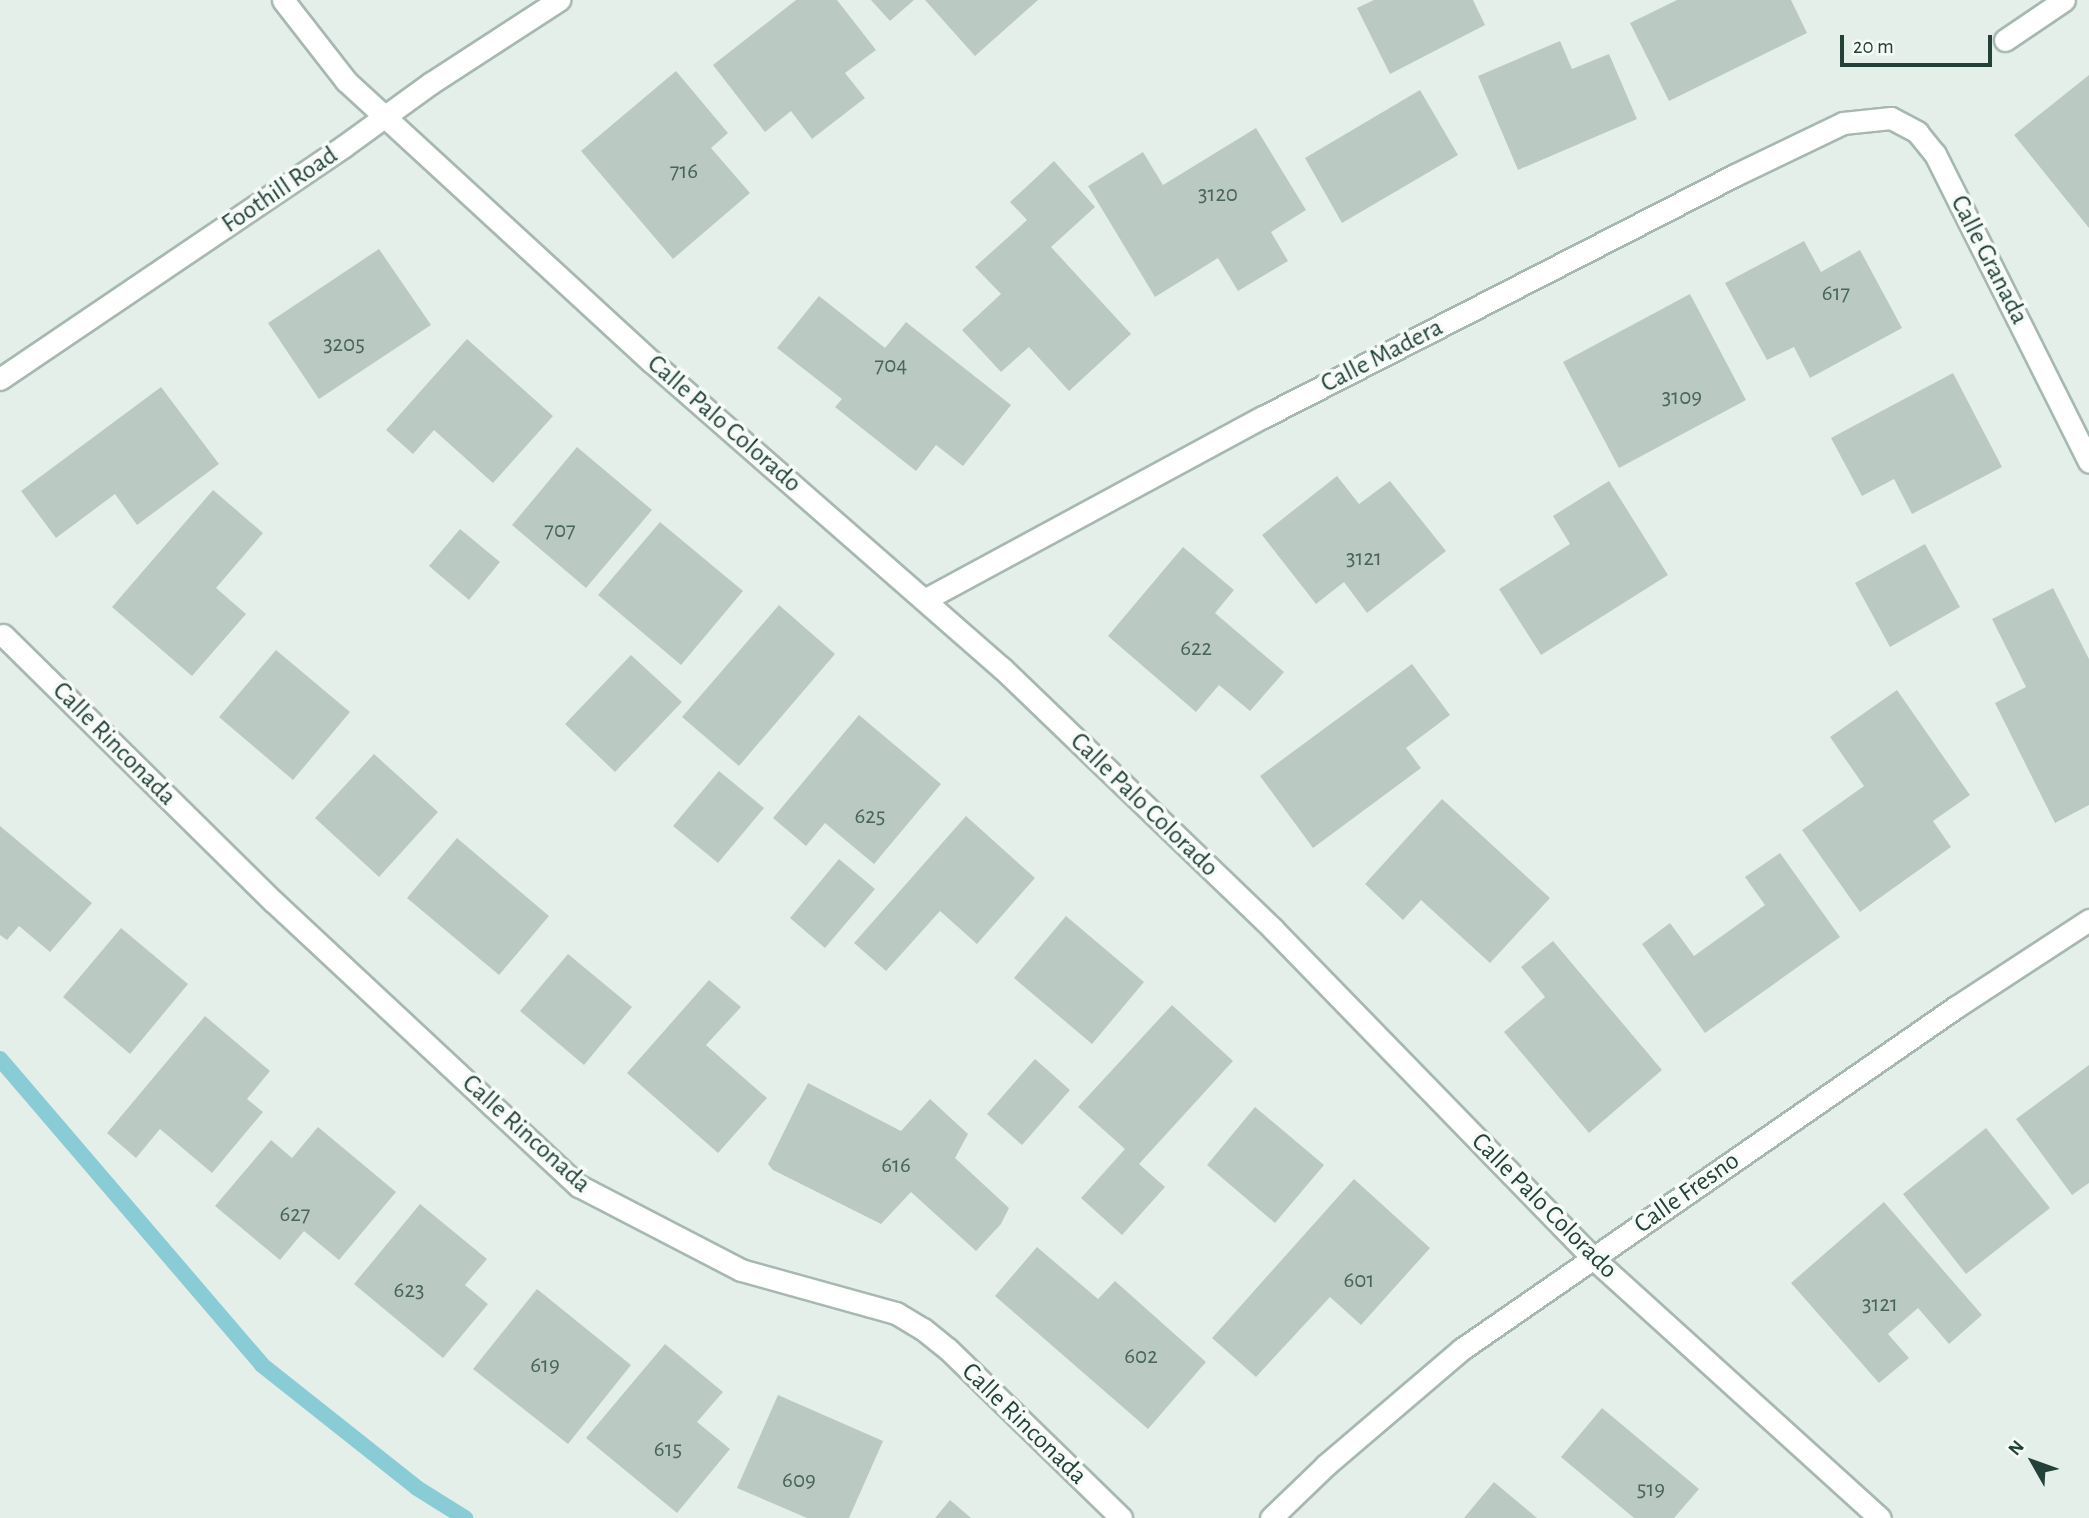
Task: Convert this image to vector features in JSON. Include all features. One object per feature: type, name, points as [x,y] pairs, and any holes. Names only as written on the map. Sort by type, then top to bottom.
[{"type":"street","name":"Calle Palo Colorado","points":[[283,0],[346,80],[652,362],[926,598],[1273,929],[1593,1258],[1880,1518]]},
{"type":"street","name":"Foothill Road","points":[[0,379],[385,115],[559,0]]},
{"type":"street","points":[[2006,40],[2064,0]]},
{"type":"street","name":"Calle Granada","points":[[1843,123],[1891,118],[1917,132],[1935,154],[2089,462]]},
{"type":"street","name":"Calle Madera","points":[[926,598],[1263,417],[1735,175],[1843,123]]},
{"type":"street","name":"Calle Rinconada","points":[[4,635],[274,902],[579,1186],[741,1270],[895,1313],[923,1329],[948,1349],[1121,1518]]},
{"type":"street","name":"Calle Fresno","points":[[1271,1518],[1326,1465],[1462,1349],[1956,1007],[2089,920]]},
{"type":"building","points":[[796,0],[837,0],[876,50],[845,73],[865,98],[812,139],[791,111],[765,132],[713,65]]},
{"type":"building","points":[[871,0],[914,0],[890,21]]},
{"type":"building","points":[[925,0],[1038,0],[975,56]]},
{"type":"building","points":[[1374,0],[1473,0],[1485,25],[1390,74],[1357,8]]},
{"type":"building","points":[[1677,0],[1791,0],[1807,33],[1669,101],[1630,23]]},
{"type":"building","points":[[1560,41],[1572,69],[1609,54],[1637,119],[1518,170],[1478,76]]},
{"type":"building","points":[[676,71],[728,133],[711,148],[750,193],[673,259],[581,151]]},
{"type":"building","points":[[2089,75],[2089,228],[2014,135]]},
{"type":"building","points":[[1420,90],[1458,155],[1342,223],[1305,158]]},
{"type":"building","points":[[1256,128],[1306,210],[1271,232],[1288,261],[1238,291],[1218,258],[1155,297],[1088,186],[1143,152],[1163,185]]},
{"type":"building","points":[[1054,161],[1095,207],[1051,247],[1131,334],[1069,391],[1029,347],[1001,372],[962,330],[1001,294],[975,267],[1027,220],[1010,202]]},
{"type":"building","points":[[1804,241],[1821,272],[1860,250],[1902,328],[1810,378],[1794,347],[1767,360],[1725,283]]},
{"type":"building","points":[[379,249],[431,325],[319,399],[268,323]]},
{"type":"building","points":[[1690,294],[1746,400],[1619,468],[1563,362]]},
{"type":"building","points":[[819,296],[885,348],[906,322],[1011,405],[963,466],[936,445],[916,471],[835,407],[842,399],[777,348]]},
{"type":"building","points":[[467,339],[553,416],[493,483],[434,430],[413,454],[386,430]]},
{"type":"building","points":[[1953,373],[2002,467],[1912,514],[1894,479],[1862,496],[1831,438]]},
{"type":"building","points":[[161,387],[219,464],[137,525],[115,494],[56,538],[21,491]]},
{"type":"building","points":[[577,447],[652,510],[586,588],[512,525]]},
{"type":"building","points":[[1337,476],[1359,504],[1390,481],[1446,551],[1367,613],[1344,582],[1316,604],[1262,535]]},
{"type":"building","points":[[1609,481],[1668,575],[1541,655],[1499,589],[1570,544],[1553,516]]},
{"type":"building","points":[[213,490],[263,533],[216,588],[246,614],[192,676],[112,607]]},
{"type":"building","points":[[660,522],[743,591],[681,665],[598,595]]},
{"type":"building","points":[[460,529],[500,562],[469,600],[429,566]]},
{"type":"building","points":[[1925,544],[1960,607],[1890,647],[1855,583]]},
{"type":"building","points":[[1183,547],[1234,590],[1215,613],[1284,672],[1250,711],[1219,685],[1196,712],[1108,636]]},
{"type":"building","points":[[2053,588],[2089,659],[2089,805],[2055,823],[1995,703],[2026,687],[1992,619]]},
{"type":"building","points":[[779,605],[835,654],[739,766],[682,717]]},
{"type":"building","points":[[276,650],[350,712],[293,780],[219,717]]},
{"type":"building","points":[[631,655],[682,702],[615,772],[565,724]]},
{"type":"building","points":[[1412,664],[1450,715],[1406,748],[1421,768],[1313,848],[1260,776]]},
{"type":"building","points":[[1897,690],[1970,795],[1933,821],[1951,847],[1860,912],[1802,830],[1864,786],[1830,737]]},
{"type":"building","points":[[859,715],[941,784],[874,864],[825,823],[806,846],[773,818]]},
{"type":"building","points":[[374,754],[438,812],[379,877],[315,818]]},
{"type":"building","points":[[719,771],[764,808],[718,863],[673,826]]},
{"type":"building","points":[[1442,799],[1550,898],[1490,963],[1421,900],[1403,920],[1365,884]]},
{"type":"building","points":[[966,816],[1035,878],[977,944],[940,911],[886,971],[854,943]]},
{"type":"building","points":[[0,826],[92,903],[50,952],[19,926],[7,940],[0,935]]},
{"type":"building","points":[[457,838],[549,916],[499,975],[407,898]]},
{"type":"building","points":[[1780,853],[1840,937],[1705,1033],[1642,944],[1670,923],[1694,956],[1765,905],[1745,877]]},
{"type":"building","points":[[839,859],[875,889],[825,948],[790,918]]},
{"type":"building","points":[[1066,916],[1144,982],[1092,1044],[1014,978]]},
{"type":"building","points":[[121,928],[188,984],[130,1054],[63,997]]},
{"type":"building","points":[[1553,941],[1662,1070],[1589,1133],[1504,1032],[1545,997],[1521,967]]},
{"type":"building","points":[[568,954],[632,1007],[584,1065],[520,1011]]},
{"type":"building","points":[[709,980],[741,1007],[706,1045],[767,1098],[718,1153],[627,1073]]},
{"type":"building","points":[[1172,1005],[1233,1061],[1139,1164],[1165,1187],[1122,1235],[1081,1198],[1125,1149],[1078,1107]]},
{"type":"building","points":[[205,1016],[270,1071],[247,1099],[263,1112],[212,1173],[160,1129],[136,1158],[107,1133]]},
{"type":"building","points":[[1035,1059],[1070,1090],[1022,1145],[987,1114]]},
{"type":"building","points":[[2089,1065],[2089,1183],[2072,1195],[2016,1119]]},
{"type":"building","points":[[808,1083],[901,1131],[930,1099],[968,1134],[955,1158],[1009,1208],[1001,1224],[976,1251],[911,1192],[881,1224],[773,1170],[768,1164]]},
{"type":"building","points":[[1255,1107],[1324,1165],[1275,1223],[1207,1165]]},
{"type":"building","points":[[318,1127],[396,1192],[339,1260],[304,1231],[280,1260],[215,1206],[271,1140],[292,1158]]},
{"type":"building","points":[[1986,1128],[2050,1208],[1966,1274],[1903,1194]]},
{"type":"building","points":[[1354,1179],[1430,1248],[1361,1325],[1330,1297],[1256,1377],[1212,1338]]},
{"type":"building","points":[[1884,1202],[1982,1315],[1949,1344],[1918,1308],[1888,1334],[1909,1358],[1879,1383],[1791,1283]]},
{"type":"building","points":[[420,1204],[487,1259],[465,1285],[488,1304],[443,1358],[354,1284]]},
{"type":"building","points":[[1037,1247],[1098,1299],[1115,1281],[1206,1362],[1148,1429],[995,1296]]},
{"type":"building","points":[[537,1289],[631,1365],[568,1444],[473,1369]]},
{"type":"building","points":[[665,1344],[723,1392],[697,1422],[730,1449],[677,1513],[586,1438]]},
{"type":"building","points":[[778,1395],[883,1441],[849,1518],[807,1518],[737,1488]]},
{"type":"building","points":[[1602,1408],[1699,1489],[1674,1518],[1634,1518],[1561,1457]]},
{"type":"building","points":[[1494,1482],[1537,1518],[1464,1518]]},
{"type":"building","points":[[950,1500],[971,1518],[935,1518]]},
{"type":"waterway","points":[[0,1059],[262,1365],[417,1488],[465,1518]]}]
